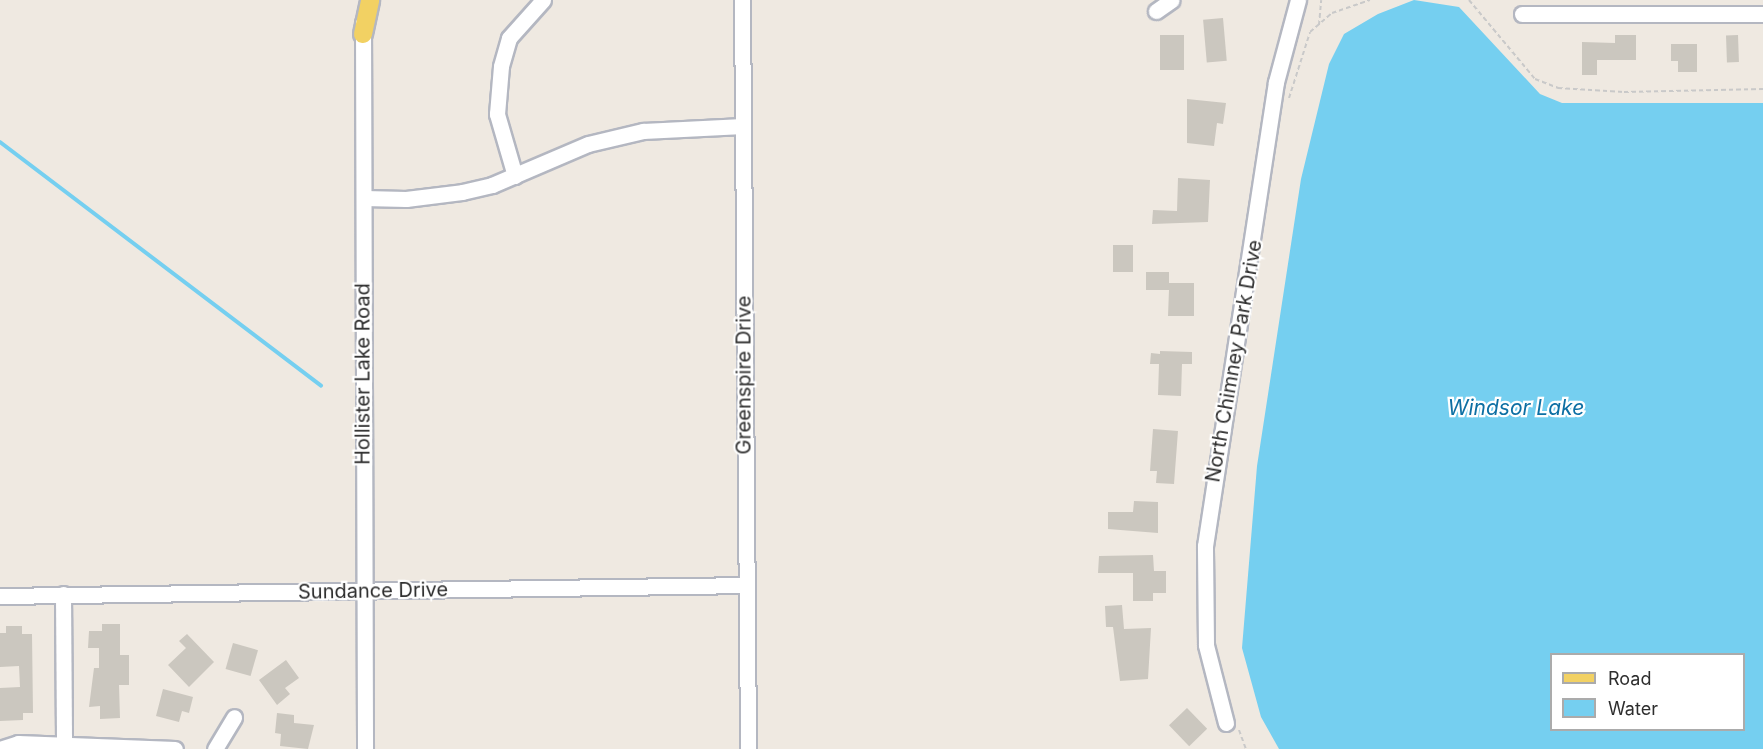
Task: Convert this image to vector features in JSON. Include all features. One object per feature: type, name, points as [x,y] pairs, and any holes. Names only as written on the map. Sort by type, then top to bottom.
[{"type":"main road","points":[[363,34],[370,0]]},
{"type":"street","name":"Hollister Lake Road","points":[[362,0],[365,749]]},
{"type":"street","points":[[515,176],[499,128],[501,66],[509,38],[543,0]]},
{"type":"street","name":"Greenspire Drive","points":[[742,0],[748,749]]},
{"type":"street","points":[[1156,11],[1172,0]]},
{"type":"street","name":"North Chimney Park Drive","points":[[1232,724],[1206,645],[1205,546],[1276,82],[1298,0]]},
{"type":"street","points":[[1522,14],[1652,7],[1763,14]]},
{"type":"street","points":[[364,198],[428,197],[482,187],[515,176],[588,144],[643,131],[743,126]]},
{"type":"street","name":"Sundance Drive","points":[[0,596],[746,585]]},
{"type":"street","points":[[63,594],[64,745]]},
{"type":"street","points":[[215,749],[234,717]]},
{"type":"street","points":[[0,749],[18,743],[175,749]]},
{"type":"path","points":[[1319,25],[1321,0]]},
{"type":"path","points":[[1287,104],[1310,32],[1332,14],[1370,0]]},
{"type":"path","points":[[1469,0],[1534,79],[1558,88],[1624,92],[1763,89]]},
{"type":"path","points":[[1232,724],[1246,749]]},
{"type":"water","name":"Windsor Lake","points":[[1414,0],[1459,7],[1540,94],[1562,103],[1763,103],[1763,749],[1279,749],[1261,717],[1242,648],[1257,466],[1301,179],[1329,64],[1344,34],[1378,14]]},
{"type":"building","points":[[1223,18],[1227,61],[1207,63],[1203,20]]},
{"type":"building","points":[[1160,35],[1184,35],[1184,70],[1160,70]]},
{"type":"building","points":[[1615,35],[1636,35],[1636,60],[1597,60],[1597,75],[1582,75],[1582,42],[1615,43]]},
{"type":"building","points":[[1726,35],[1738,35],[1739,62],[1727,62]]},
{"type":"building","points":[[1671,44],[1697,44],[1697,72],[1678,72],[1678,61],[1671,61]]},
{"type":"building","points":[[1187,99],[1226,103],[1223,124],[1217,123],[1214,146],[1187,143]]},
{"type":"building","points":[[1178,178],[1210,180],[1208,222],[1152,224],[1153,210],[1177,211]]},
{"type":"building","points":[[1113,245],[1133,245],[1133,272],[1113,272]]},
{"type":"building","points":[[1146,272],[1169,272],[1169,283],[1194,283],[1194,316],[1168,316],[1169,290],[1146,290]]},
{"type":"building","points":[[1160,351],[1192,352],[1192,364],[1182,364],[1181,396],[1158,395],[1159,364],[1150,364],[1151,353],[1160,354]]},
{"type":"building","points":[[1153,429],[1178,431],[1174,484],[1156,483],[1157,471],[1150,471]]},
{"type":"building","points":[[1134,501],[1158,502],[1158,533],[1108,529],[1108,512],[1133,512]]},
{"type":"building","points":[[1153,555],[1154,571],[1166,571],[1166,593],[1153,593],[1153,601],[1133,601],[1133,573],[1098,573],[1099,556]]},
{"type":"building","points":[[1122,605],[1124,629],[1151,628],[1148,679],[1120,681],[1113,627],[1106,627],[1105,606]]},
{"type":"building","points":[[102,624],[120,624],[120,655],[129,655],[129,685],[119,685],[120,718],[100,719],[100,706],[89,707],[94,668],[99,668],[99,648],[88,648],[89,631],[102,631]]},
{"type":"building","points":[[6,626],[22,626],[22,634],[32,634],[33,713],[23,713],[23,720],[0,721],[0,688],[20,687],[19,666],[0,667],[0,633],[6,633]]},
{"type":"building","points":[[187,634],[214,662],[189,687],[168,665],[186,648],[179,641]]},
{"type":"building","points":[[233,643],[258,650],[251,676],[226,669]]},
{"type":"building","points":[[286,660],[299,678],[285,688],[290,694],[277,705],[259,680]]},
{"type":"building","points":[[163,689],[193,697],[189,713],[182,711],[179,722],[156,716]]},
{"type":"building","points":[[1187,708],[1207,729],[1189,746],[1169,725]]},
{"type":"building","points":[[277,713],[294,715],[294,723],[314,725],[308,749],[280,746],[281,734],[275,733]]},
{"type":"waterway","points":[[0,142],[321,386]]}]
